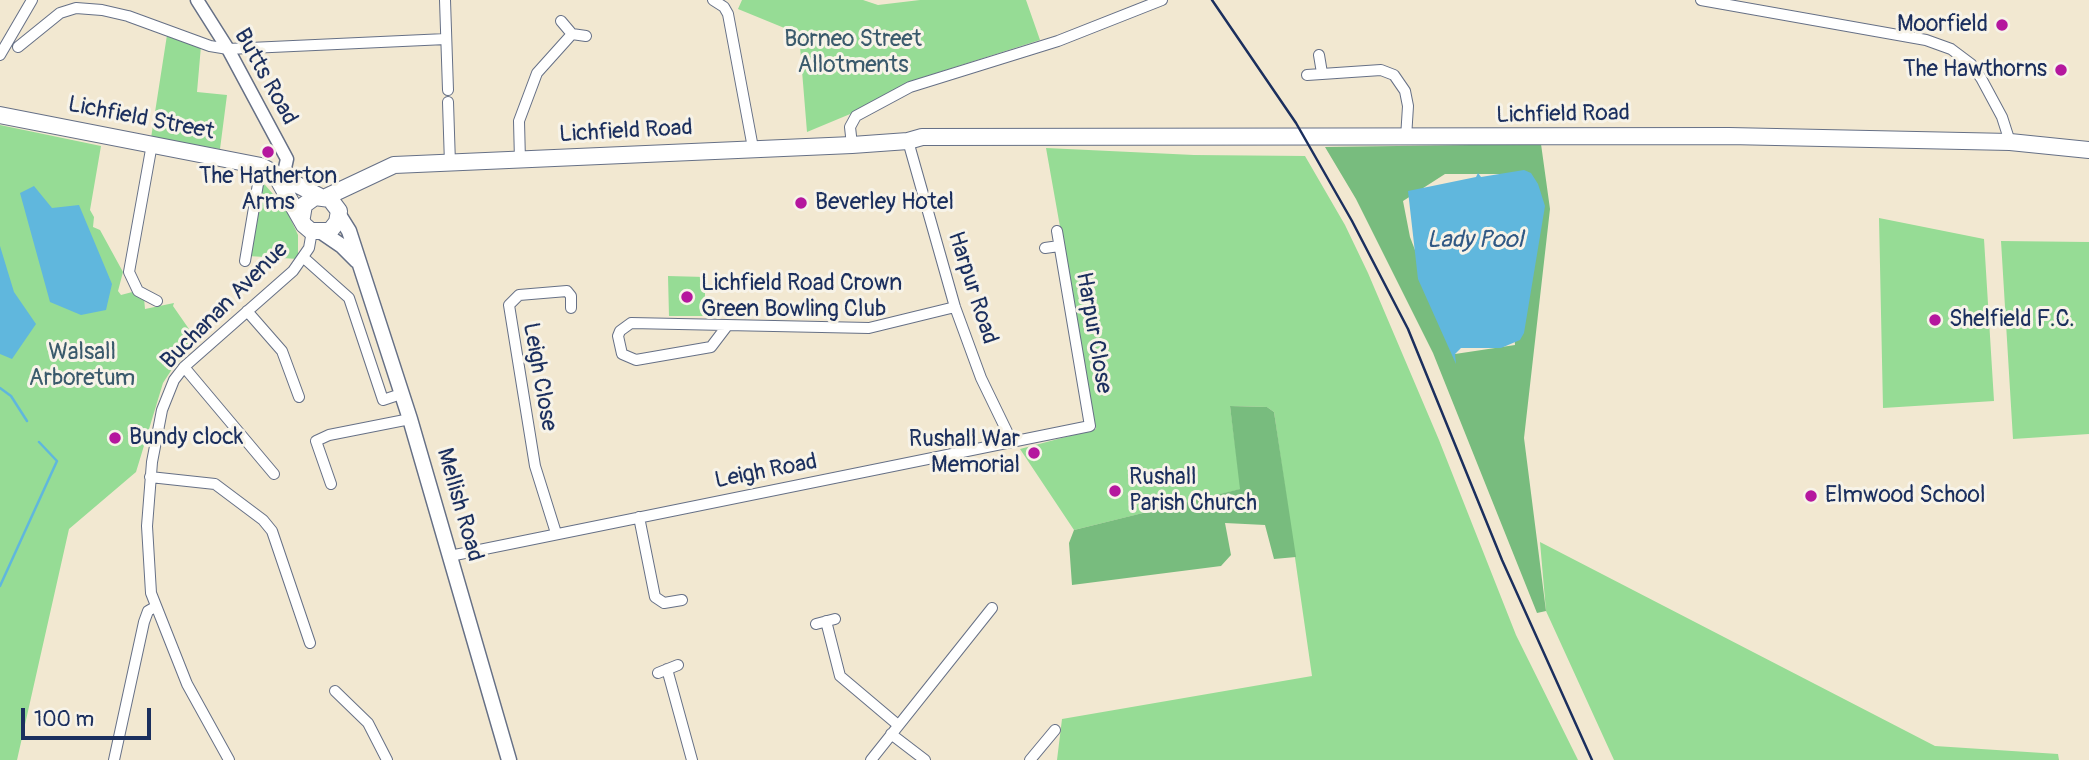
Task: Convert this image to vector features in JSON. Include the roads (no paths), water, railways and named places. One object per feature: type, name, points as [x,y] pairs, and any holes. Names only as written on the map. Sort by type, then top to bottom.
[{"type":"highway","name":"Lichfield Street","points":[[0,115],[152,144],[272,171],[330,204]]},
{"type":"highway","name":"Lichfield Road","points":[[330,204],[350,184],[387,167],[852,145],[908,141],[922,137],[1729,136],[2010,142],[2089,150]]},
{"type":"highway","points":[[272,171],[302,218],[317,232],[333,228],[330,204],[306,202],[302,218]]},
{"type":"main road","name":"Mellish Road","points":[[330,204],[349,231],[361,264],[410,419],[509,760]]},
{"type":"main road","points":[[317,232],[342,246],[361,264]]},
{"type":"street","points":[[0,55],[3,38],[32,0]]},
{"type":"street","name":"Butts Road","points":[[197,0],[228,49],[287,159],[272,171]]},
{"type":"street","points":[[445,0],[448,90]]},
{"type":"street","points":[[713,0],[724,7],[727,14],[753,148]]},
{"type":"street","points":[[852,145],[850,127],[856,116],[910,87],[1058,41],[1162,0]]},
{"type":"street","points":[[1701,0],[1926,40],[1951,49],[1971,64],[1981,78],[2002,117],[2010,142]]},
{"type":"street","points":[[18,47],[60,13],[76,8],[103,10],[128,16],[210,46],[228,49],[446,39]]},
{"type":"street","points":[[561,21],[572,33],[586,36]]},
{"type":"street","points":[[520,161],[520,121],[537,73],[572,33]]},
{"type":"street","points":[[1319,55],[1322,73]]},
{"type":"street","points":[[1307,75],[1381,70],[1394,75],[1402,82],[1407,99],[1406,138]]},
{"type":"street","points":[[448,102],[450,164]]},
{"type":"street","name":"Harpur Road","points":[[908,141],[956,307],[981,378],[1012,442]]},
{"type":"street","points":[[152,144],[129,272],[138,291],[157,301]]},
{"type":"street","points":[[245,261],[272,171]]},
{"type":"street","name":"Harpur Close","points":[[1057,231],[1090,426]]},
{"type":"street","name":"Buchanan Avenue","points":[[229,760],[187,684],[157,611],[148,558],[150,477],[162,410],[169,391],[184,367],[304,258],[317,232]]},
{"type":"street","name":"Harpur Close","points":[[1045,248],[1059,246]]},
{"type":"street","points":[[304,258],[349,298],[383,400],[395,396]]},
{"type":"street","name":"Leigh Close","points":[[556,533],[536,466],[509,305],[519,295],[567,291],[571,296],[571,308]]},
{"type":"street","points":[[727,326],[712,347],[636,360],[622,354],[618,336],[620,331],[631,323],[869,328],[956,307]]},
{"type":"street","points":[[247,311],[282,351],[299,397]]},
{"type":"street","points":[[184,367],[274,474]]},
{"type":"street","points":[[331,484],[316,441],[329,435],[410,419]]},
{"type":"street","name":"Leigh Road","points":[[450,556],[1090,426]]},
{"type":"street","points":[[150,477],[215,484],[264,520],[272,531],[311,637]]},
{"type":"street","points":[[639,517],[656,597],[664,603],[679,599]]},
{"type":"street","points":[[871,760],[992,608]]},
{"type":"street","points":[[114,760],[144,622],[148,611],[157,611]]},
{"type":"street","points":[[826,621],[840,676],[898,725]]},
{"type":"street","points":[[678,665],[663,671],[692,760]]},
{"type":"street","points":[[335,691],[350,696],[387,760]]},
{"type":"street","points":[[1030,760],[1045,750],[1055,730]]},
{"type":"street","points":[[891,734],[925,760]]},
{"type":"water","name":"Lady Pool","points":[[1524,170],[1531,173],[1538,184],[1545,206],[1524,333],[1520,340],[1501,348],[1461,348],[1455,354],[1456,364],[1418,279],[1408,191],[1476,177],[1478,173],[1481,177]]},
{"type":"water","points":[[34,186],[52,208],[79,205],[112,284],[106,310],[81,315],[50,302],[20,193]]},
{"type":"water","points":[[0,246],[14,292],[36,324],[12,359],[0,354]]},
{"type":"waterway","points":[[0,388],[11,396],[27,421]]},
{"type":"waterway","points":[[0,586],[57,461],[39,442]]},
{"type":"railway","points":[[1212,0],[1296,123],[1352,221],[1408,329],[1502,560],[1592,760]]},
{"type":"place","name":"Moorfield","points":[[2002,25]]},
{"type":"place","name":"The Hawthorns","points":[[2061,70]]},
{"type":"place","name":"The Hatherton Arms","points":[[268,152]]},
{"type":"place","name":"Beverley Hotel","points":[[801,203]]},
{"type":"place","name":"Lichfield Road Crown Green Bowling Club","points":[[687,297]]},
{"type":"place","name":"Shelfield F.C.","points":[[1935,320]]},
{"type":"place","name":"Bundy clock","points":[[115,438]]},
{"type":"place","name":"Rushall War Memorial","points":[[1034,453]]},
{"type":"place","name":"Rushall Parish Church","points":[[1115,491]]},
{"type":"place","name":"Elmwood School","points":[[1811,496]]},
{"type":"park label","name":"Borneo Street Allotments","points":[[853,53]]},
{"type":"park label","name":"Walsall Arboretum","points":[[82,366]]}]
